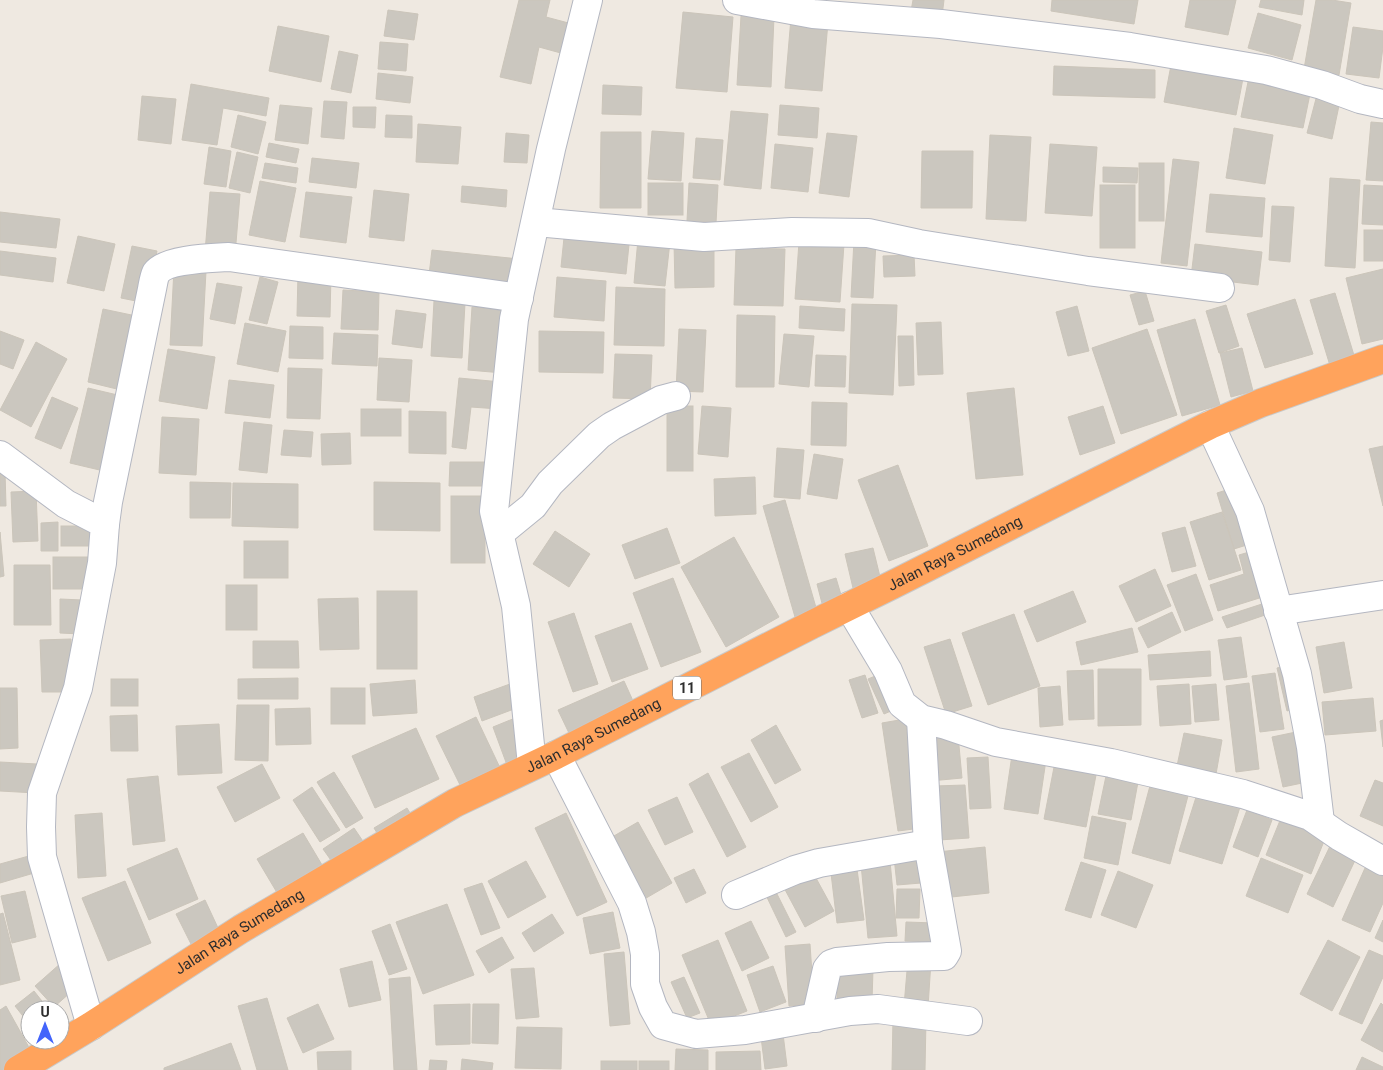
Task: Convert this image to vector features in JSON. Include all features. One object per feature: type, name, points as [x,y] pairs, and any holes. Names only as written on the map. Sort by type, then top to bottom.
[{"type":"highway","name":"Jalan Raya Sumedang","points":[[18,1070],[91,1026],[241,929],[455,803],[1210,425],[1383,359]]},
{"type":"street","points":[[588,0],[551,149],[514,319],[494,511],[516,606],[544,760],[632,903],[641,932],[645,954],[645,984],[652,1007],[663,1025],[696,1034],[746,1030],[850,1011],[878,1009],[968,1021]]},
{"type":"street","points":[[737,0],[813,14],[941,24],[1130,46],[1266,70],[1322,85],[1360,99],[1383,104]]},
{"type":"street","points":[[536,222],[704,236],[792,232],[868,233],[919,244],[1088,271],[1220,288]]},
{"type":"street","points":[[91,1026],[42,857],[42,793],[78,688],[102,564],[108,502],[156,274],[164,266],[189,261],[229,257],[519,298]]},
{"type":"street","points":[[500,533],[533,506],[550,483],[599,435],[661,400],[676,396]]},
{"type":"street","points":[[1210,425],[1250,511],[1297,674],[1311,747],[1320,822]]},
{"type":"street","points":[[0,455],[66,504],[105,524]]},
{"type":"street","points":[[1278,611],[1383,595]]},
{"type":"street","points":[[850,606],[888,671],[902,704],[921,719],[946,725],[996,742],[1111,763],[1243,794],[1310,816],[1339,836],[1383,861]]},
{"type":"street","points":[[816,1018],[827,968],[831,964],[836,962],[944,956],[946,954],[947,946],[928,844],[921,719]]},
{"type":"street","points":[[736,895],[795,870],[819,863],[928,844]]},
{"type":"building","points":[[519,0],[550,0],[546,17],[576,25],[568,55],[539,47],[531,84],[500,77]]},
{"type":"building","points":[[913,0],[944,0],[942,16],[911,11]]},
{"type":"building","points":[[1052,0],[1138,0],[1134,24],[1051,11]]},
{"type":"building","points":[[1190,0],[1236,0],[1228,35],[1185,27]]},
{"type":"building","points":[[1261,0],[1304,0],[1302,15],[1259,7]]},
{"type":"building","points":[[1316,0],[1351,3],[1339,75],[1304,69]]},
{"type":"building","points":[[388,10],[418,14],[414,40],[384,36]]},
{"type":"building","points":[[683,12],[733,17],[727,92],[676,88]]},
{"type":"building","points":[[1258,13],[1301,25],[1292,60],[1248,48]]},
{"type":"building","points":[[741,16],[774,17],[771,87],[737,85]]},
{"type":"building","points":[[791,18],[828,22],[822,91],[785,88]]},
{"type":"building","points":[[278,26],[329,36],[321,82],[269,71]]},
{"type":"building","points":[[1353,27],[1383,31],[1379,78],[1346,74]]},
{"type":"building","points":[[380,42],[408,44],[406,71],[378,69]]},
{"type":"building","points":[[339,51],[358,55],[351,93],[331,89]]},
{"type":"building","points":[[1172,60],[1244,73],[1236,115],[1164,102]]},
{"type":"building","points":[[1054,66],[1155,70],[1155,98],[1053,95]]},
{"type":"building","points":[[378,73],[413,77],[410,103],[376,99]]},
{"type":"building","points":[[1249,77],[1311,89],[1303,128],[1241,117]]},
{"type":"building","points":[[191,84],[269,98],[266,116],[223,108],[217,145],[182,140]]},
{"type":"building","points":[[603,85],[642,87],[641,115],[602,114]]},
{"type":"building","points":[[1318,91],[1341,96],[1332,139],[1307,133]]},
{"type":"building","points":[[142,96],[176,99],[171,144],[138,140]]},
{"type":"building","points":[[324,101],[347,102],[344,139],[321,137]]},
{"type":"building","points":[[280,105],[312,108],[308,144],[275,140]]},
{"type":"building","points":[[780,105],[819,108],[817,138],[778,135]]},
{"type":"building","points":[[353,107],[376,107],[375,128],[353,127]]},
{"type":"building","points":[[731,111],[768,114],[761,189],[724,185]]},
{"type":"building","points":[[238,115],[266,122],[258,154],[231,147]]},
{"type":"building","points":[[386,115],[412,116],[412,138],[385,137]]},
{"type":"building","points":[[1371,122],[1383,123],[1383,181],[1366,180]]},
{"type":"building","points":[[418,124],[461,127],[458,164],[416,162]]},
{"type":"building","points":[[1234,128],[1273,135],[1265,184],[1226,178]]},
{"type":"building","points":[[652,131],[684,133],[681,181],[648,179]]},
{"type":"building","points":[[601,132],[641,132],[641,208],[600,208]]},
{"type":"building","points":[[506,133],[529,135],[527,163],[504,162]]},
{"type":"building","points":[[827,133],[857,136],[849,197],[819,193]]},
{"type":"building","points":[[990,135],[1031,137],[1026,221],[986,219]]},
{"type":"building","points":[[696,138],[723,140],[720,180],[693,178]]},
{"type":"building","points":[[269,143],[299,149],[296,163],[266,157]]},
{"type":"building","points":[[775,144],[813,148],[808,192],[771,188]]},
{"type":"building","points":[[1050,144],[1097,147],[1092,216],[1045,213]]},
{"type":"building","points":[[209,147],[231,151],[226,187],[204,184]]},
{"type":"building","points":[[922,151],[973,151],[972,208],[921,208]]},
{"type":"building","points":[[237,152],[258,157],[250,193],[229,188]]},
{"type":"building","points":[[312,158],[359,163],[356,188],[309,182]]},
{"type":"building","points":[[1173,159],[1199,162],[1187,266],[1161,263]]},
{"type":"building","points":[[265,163],[298,168],[296,183],[262,178]]},
{"type":"building","points":[[1139,163],[1164,163],[1164,221],[1139,221]]},
{"type":"building","points":[[1103,167],[1138,168],[1137,183],[1103,182]]},
{"type":"building","points":[[1330,178],[1360,180],[1355,268],[1325,266]]},
{"type":"building","points":[[260,181],[296,188],[285,242],[249,235]]},
{"type":"building","points":[[648,183],[683,183],[683,215],[648,215]]},
{"type":"building","points":[[689,183],[718,185],[716,223],[687,221]]},
{"type":"building","points":[[1100,185],[1135,185],[1135,248],[1100,248]]},
{"type":"building","points":[[1364,185],[1383,186],[1383,225],[1362,224]]},
{"type":"building","points":[[462,186],[507,190],[506,207],[461,202]]},
{"type":"building","points":[[374,190],[409,194],[404,241],[369,237]]},
{"type":"building","points":[[210,192],[240,194],[235,255],[205,252]]},
{"type":"building","points":[[306,192],[352,197],[346,243],[300,237]]},
{"type":"building","points":[[1210,194],[1265,198],[1262,237],[1206,232]]},
{"type":"building","points":[[1272,206],[1294,207],[1290,262],[1269,260]]},
{"type":"building","points":[[0,212],[60,219],[56,248],[0,242]]},
{"type":"building","points":[[565,228],[630,235],[626,274],[561,267]]},
{"type":"building","points":[[1364,230],[1383,230],[1383,261],[1364,261]]},
{"type":"building","points":[[78,236],[115,244],[104,291],[67,283]]},
{"type":"building","points":[[638,239],[670,242],[665,286],[634,283]]},
{"type":"building","points":[[854,240],[876,241],[873,298],[851,297]]},
{"type":"building","points":[[714,241],[714,287],[675,288],[674,242]]},
{"type":"building","points":[[799,242],[844,244],[840,302],[795,299]]},
{"type":"building","points":[[1195,244],[1262,252],[1258,285],[1191,277]]},
{"type":"building","points":[[132,246],[157,251],[146,303],[121,298]]},
{"type":"building","points":[[736,248],[785,249],[783,306],[734,305]]},
{"type":"building","points":[[432,250],[519,259],[517,284],[429,275]]},
{"type":"building","points":[[0,251],[56,258],[53,282],[0,275]]},
{"type":"building","points":[[914,255],[915,276],[884,277],[883,256]]},
{"type":"building","points":[[174,269],[206,271],[202,346],[170,345]]},
{"type":"building","points":[[1383,269],[1383,339],[1362,344],[1346,278]]},
{"type":"building","points":[[298,273],[331,274],[330,317],[297,316]]},
{"type":"building","points":[[260,277],[278,282],[267,324],[249,320]]},
{"type":"building","points":[[557,277],[606,281],[604,321],[554,317]]},
{"type":"building","points":[[217,283],[242,287],[235,324],[210,319]]},
{"type":"building","points":[[616,287],[665,289],[664,346],[614,345]]},
{"type":"building","points":[[343,290],[379,292],[378,330],[341,329]]},
{"type":"building","points":[[1145,291],[1154,321],[1139,325],[1130,295]]},
{"type":"building","points":[[1335,293],[1360,375],[1335,382],[1310,300]]},
{"type":"building","points":[[1295,299],[1313,354],[1265,368],[1247,314]]},
{"type":"building","points":[[434,301],[465,303],[462,358],[431,356]]},
{"type":"building","points":[[852,304],[897,305],[893,395],[849,393]]},
{"type":"building","points":[[1226,305],[1239,346],[1219,353],[1206,311]]},
{"type":"building","points":[[800,306],[845,309],[844,331],[799,328]]},
{"type":"building","points":[[1077,306],[1089,351],[1068,356],[1056,312]]},
{"type":"building","points":[[472,307],[507,310],[503,373],[468,370]]},
{"type":"building","points":[[103,309],[141,317],[125,391],[88,382]]},
{"type":"building","points":[[396,310],[426,314],[422,348],[392,344]]},
{"type":"building","points":[[737,315],[775,316],[774,387],[736,387]]},
{"type":"building","points":[[1195,319],[1220,405],[1182,416],[1157,330]]},
{"type":"building","points":[[941,322],[943,374],[918,375],[916,323]]},
{"type":"building","points":[[245,323],[286,331],[278,372],[237,364]]},
{"type":"building","points":[[290,326],[323,327],[323,359],[289,358]]},
{"type":"building","points":[[679,329],[706,330],[703,392],[676,391]]},
{"type":"building","points":[[1147,329],[1177,415],[1121,434],[1092,348]]},
{"type":"building","points":[[0,331],[24,340],[13,369],[0,364]]},
{"type":"building","points":[[539,331],[604,332],[603,373],[539,372]]},
{"type":"building","points":[[334,333],[378,335],[377,366],[332,364]]},
{"type":"building","points":[[784,334],[814,336],[809,387],[779,384]]},
{"type":"building","points":[[898,336],[913,336],[914,385],[899,386]]},
{"type":"building","points":[[36,342],[67,359],[31,427],[0,410]]},
{"type":"building","points":[[1242,348],[1253,391],[1231,397],[1220,353]]},
{"type":"building","points":[[168,349],[215,357],[207,409],[159,401]]},
{"type":"building","points":[[615,354],[652,355],[650,399],[613,398]]},
{"type":"building","points":[[816,355],[846,356],[845,387],[815,386]]},
{"type":"building","points":[[379,358],[412,360],[409,402],[377,400]]},
{"type":"building","points":[[288,368],[322,369],[320,419],[287,418]]},
{"type":"building","points":[[459,378],[501,382],[499,409],[471,407],[466,449],[452,447]]},
{"type":"building","points":[[229,380],[274,385],[270,418],[225,413]]},
{"type":"building","points":[[88,388],[126,397],[108,472],[70,463]]},
{"type":"building","points":[[1014,388],[1023,475],[976,479],[967,393]]},
{"type":"building","points":[[52,397],[78,408],[61,449],[35,438]]},
{"type":"building","points":[[812,402],[847,403],[846,446],[811,445]]},
{"type":"building","points":[[667,406],[693,406],[693,471],[667,471]]},
{"type":"building","points":[[702,406],[731,408],[728,457],[698,454]]},
{"type":"building","points":[[1103,406],[1115,443],[1080,455],[1068,417]]},
{"type":"building","points":[[361,409],[401,409],[401,436],[361,436]]},
{"type":"building","points":[[409,411],[446,412],[446,454],[409,453]]},
{"type":"building","points":[[162,417],[199,419],[196,475],[159,473]]},
{"type":"building","points":[[244,422],[272,425],[267,473],[239,470]]},
{"type":"building","points":[[284,430],[313,432],[311,457],[281,455]]},
{"type":"building","points":[[350,433],[351,464],[322,465],[321,434]]},
{"type":"building","points":[[1383,446],[1383,506],[1369,449]]},
{"type":"building","points":[[777,448],[804,450],[800,499],[774,497]]},
{"type":"building","points":[[814,454],[843,459],[837,499],[807,494]]},
{"type":"building","points":[[450,462],[488,462],[488,486],[449,486]]},
{"type":"building","points":[[898,465],[928,546],[889,561],[858,480]]},
{"type":"building","points":[[5,472],[6,506],[0,506],[0,473]]},
{"type":"building","points":[[755,477],[756,514],[715,516],[714,479]]},
{"type":"building","points":[[190,482],[231,483],[230,518],[190,518]]},
{"type":"building","points":[[374,482],[440,483],[440,531],[374,530]]},
{"type":"building","points":[[233,483],[298,484],[298,528],[232,526]]},
{"type":"building","points":[[1236,487],[1253,543],[1234,549],[1217,493]]},
{"type":"building","points":[[36,491],[38,541],[13,542],[11,492]]},
{"type":"building","points":[[451,496],[485,496],[485,563],[451,563]]},
{"type":"building","points":[[785,500],[817,611],[795,617],[763,506]]},
{"type":"building","points":[[1222,512],[1241,570],[1209,580],[1190,522]]},
{"type":"building","points":[[58,522],[58,551],[41,551],[41,523]]},
{"type":"building","points":[[61,526],[98,526],[98,546],[61,546]]},
{"type":"building","points":[[1185,527],[1196,566],[1172,572],[1162,533]]},
{"type":"building","points":[[667,528],[680,563],[635,579],[622,545]]},
{"type":"building","points":[[555,531],[590,554],[569,587],[533,564]]},
{"type":"building","points":[[0,532],[4,576],[0,577]]},
{"type":"building","points":[[734,537],[779,617],[726,647],[681,567]]},
{"type":"building","points":[[244,541],[288,541],[288,578],[244,578]]},
{"type":"building","points":[[873,548],[881,581],[853,588],[845,554]]},
{"type":"building","points":[[1256,550],[1269,595],[1218,611],[1210,585],[1244,574],[1239,555]]},
{"type":"building","points":[[53,557],[91,557],[91,589],[53,589]]},
{"type":"building","points":[[14,565],[50,565],[51,625],[14,625]]},
{"type":"building","points":[[1155,569],[1171,606],[1136,622],[1119,586]]},
{"type":"building","points":[[1196,574],[1213,620],[1185,631],[1167,585]]},
{"type":"building","points":[[673,578],[701,652],[661,667],[633,593]]},
{"type":"building","points":[[836,578],[844,605],[824,611],[817,584]]},
{"type":"building","points":[[226,585],[257,585],[257,630],[226,630]]},
{"type":"building","points":[[377,591],[417,591],[417,669],[377,669]]},
{"type":"building","points":[[1073,591],[1086,622],[1037,642],[1024,611]]},
{"type":"building","points":[[358,598],[359,649],[320,650],[318,599]]},
{"type":"building","points":[[60,599],[82,600],[81,634],[60,633]]},
{"type":"building","points":[[1265,603],[1268,614],[1227,628],[1222,617]]},
{"type":"building","points":[[1172,612],[1181,632],[1148,648],[1138,628]]},
{"type":"building","points":[[574,613],[598,684],[573,692],[548,622]]},
{"type":"building","points":[[1014,614],[1040,686],[988,705],[962,633]]},
{"type":"building","points":[[631,623],[648,669],[612,682],[595,636]]},
{"type":"building","points":[[1132,628],[1138,652],[1081,665],[1076,642]]},
{"type":"building","points":[[1241,637],[1247,677],[1224,680],[1218,640]]},
{"type":"building","points":[[71,639],[72,692],[42,692],[40,640]]},
{"type":"building","points":[[950,639],[972,706],[946,714],[924,647]]},
{"type":"building","points":[[253,641],[298,641],[299,668],[253,668]]},
{"type":"building","points":[[1344,642],[1352,688],[1324,693],[1316,647]]},
{"type":"building","points":[[1210,651],[1211,676],[1150,680],[1148,655]]},
{"type":"building","points":[[1290,665],[1301,707],[1287,711],[1277,668]]},
{"type":"building","points":[[1098,669],[1141,669],[1141,725],[1098,726]]},
{"type":"building","points":[[1093,670],[1094,719],[1069,720],[1067,671]]},
{"type":"building","points":[[885,672],[900,707],[884,714],[868,679]]},
{"type":"building","points":[[1275,673],[1284,729],[1260,732],[1252,676]]},
{"type":"building","points":[[865,675],[878,713],[862,718],[849,680]]},
{"type":"building","points":[[298,678],[298,699],[238,699],[238,679]]},
{"type":"building","points":[[111,679],[138,679],[138,706],[111,706]]},
{"type":"building","points":[[415,680],[417,713],[373,716],[370,684]]},
{"type":"building","points":[[521,680],[530,703],[482,721],[474,697]]},
{"type":"building","points":[[624,681],[643,723],[578,752],[558,710]]},
{"type":"building","points":[[1249,683],[1259,769],[1236,772],[1226,686]]},
{"type":"building","points":[[1189,684],[1191,724],[1160,726],[1157,686]]},
{"type":"building","points":[[1216,684],[1219,720],[1195,722],[1192,686]]},
{"type":"building","points":[[1060,686],[1063,725],[1040,727],[1038,688]]},
{"type":"building","points":[[0,688],[17,688],[18,748],[0,749]]},
{"type":"building","points":[[331,688],[365,688],[365,724],[331,724]]},
{"type":"building","points":[[1373,698],[1376,731],[1325,735],[1322,702]]},
{"type":"building","points":[[237,705],[269,705],[268,761],[235,760]]},
{"type":"building","points":[[310,708],[311,744],[276,745],[275,709]]},
{"type":"building","points":[[525,714],[541,752],[507,765],[493,727]]},
{"type":"building","points":[[137,715],[138,751],[111,751],[110,716]]},
{"type":"building","points":[[476,717],[502,772],[463,791],[436,736]]},
{"type":"building","points":[[905,719],[921,828],[898,831],[882,723]]},
{"type":"building","points":[[1383,720],[1383,747],[1380,721]]},
{"type":"building","points":[[219,724],[222,773],[178,775],[176,726]]},
{"type":"building","points":[[776,725],[801,770],[775,784],[751,740]]},
{"type":"building","points":[[416,728],[439,779],[375,808],[352,756]]},
{"type":"building","points":[[1296,732],[1307,782],[1283,787],[1272,737]]},
{"type":"building","points":[[1184,733],[1222,740],[1216,774],[1177,766]]},
{"type":"building","points":[[958,735],[962,778],[930,781],[927,738]]},
{"type":"building","points":[[749,753],[778,807],[751,822],[721,767]]},
{"type":"building","points":[[1012,755],[1046,760],[1038,814],[1004,809]]},
{"type":"building","points":[[988,757],[991,808],[970,809],[967,758]]},
{"type":"building","points":[[0,762],[37,764],[36,793],[0,791]]},
{"type":"building","points":[[1055,762],[1097,770],[1086,827],[1044,819]]},
{"type":"building","points":[[262,764],[280,798],[235,822],[217,787]]},
{"type":"building","points":[[334,772],[363,818],[346,828],[317,782]]},
{"type":"building","points":[[708,773],[746,847],[727,857],[689,784]]},
{"type":"building","points":[[158,776],[165,841],[133,845],[127,779]]},
{"type":"building","points":[[1106,776],[1138,782],[1131,820],[1098,814]]},
{"type":"building","points":[[1375,780],[1383,783],[1383,826],[1360,816]]},
{"type":"building","points":[[1151,782],[1189,792],[1170,864],[1132,853]]},
{"type":"building","points":[[965,785],[969,838],[939,840],[935,786]]},
{"type":"building","points":[[312,787],[340,830],[320,842],[293,800]]},
{"type":"building","points":[[1197,794],[1240,807],[1222,864],[1179,851]]},
{"type":"building","points":[[677,797],[693,832],[665,845],[648,810]]},
{"type":"building","points":[[407,808],[424,836],[391,856],[374,828]]},
{"type":"building","points":[[1247,810],[1272,820],[1258,857],[1233,847]]},
{"type":"building","points":[[102,813],[106,876],[78,878],[75,815]]},
{"type":"building","points":[[566,813],[607,902],[577,916],[535,828]]},
{"type":"building","points":[[1092,816],[1126,823],[1118,865],[1084,858]]},
{"type":"building","points":[[1281,818],[1326,836],[1311,874],[1266,855]]},
{"type":"building","points":[[638,822],[672,883],[641,901],[607,840]]},
{"type":"building","points":[[354,828],[375,859],[345,880],[323,849]]},
{"type":"building","points":[[303,833],[328,875],[282,901],[257,859]]},
{"type":"building","points":[[1332,842],[1358,854],[1333,907],[1307,894]]},
{"type":"building","points":[[985,847],[989,893],[942,898],[937,852]]},
{"type":"building","points":[[177,848],[198,899],[149,920],[127,869]]},
{"type":"building","points":[[36,854],[41,871],[0,883],[0,864]]},
{"type":"building","points":[[919,855],[921,883],[897,885],[894,857]]},
{"type":"building","points":[[1261,858],[1303,875],[1288,913],[1246,896]]},
{"type":"building","points":[[526,861],[546,897],[508,918],[488,881]]},
{"type":"building","points":[[890,861],[897,936],[868,938],[861,864]]},
{"type":"building","points":[[856,862],[864,920],[837,923],[830,865]]},
{"type":"building","points":[[1081,862],[1106,870],[1091,918],[1065,910]]},
{"type":"building","points":[[1365,868],[1383,876],[1383,903],[1370,932],[1342,920]]},
{"type":"building","points":[[694,869],[706,893],[686,903],[674,878]]},
{"type":"building","points":[[811,869],[834,911],[805,927],[782,884]]},
{"type":"building","points":[[1118,871],[1153,885],[1136,928],[1101,915]]},
{"type":"building","points":[[125,881],[151,943],[108,961],[82,898]]},
{"type":"building","points":[[482,883],[500,928],[481,935],[464,889]]},
{"type":"building","points":[[772,884],[796,932],[786,937],[763,889]]},
{"type":"building","points":[[897,889],[920,889],[919,918],[896,918]]},
{"type":"building","points":[[25,891],[36,937],[12,943],[1,896]]},
{"type":"building","points":[[205,900],[225,943],[197,956],[176,914]]},
{"type":"building","points":[[447,904],[474,975],[423,994],[396,922]]},
{"type":"building","points":[[613,912],[620,948],[590,954],[583,918]]},
{"type":"building","points":[[3,913],[20,980],[0,985],[0,914]]},
{"type":"building","points":[[552,914],[564,933],[534,952],[522,933]]},
{"type":"building","points":[[1383,920],[1383,942],[1375,938]]},
{"type":"building","points":[[751,921],[769,958],[742,971],[725,933]]},
{"type":"building","points":[[906,922],[935,923],[934,942],[905,941]]},
{"type":"building","points":[[390,924],[407,969],[389,975],[372,931]]},
{"type":"building","points":[[502,937],[514,958],[489,973],[476,951]]},
{"type":"building","points":[[718,940],[747,1011],[711,1025],[682,955]]},
{"type":"building","points":[[1328,940],[1360,957],[1332,1011],[1300,994]]},
{"type":"building","points":[[810,944],[814,1004],[789,1006],[785,946]]},
{"type":"building","points":[[1369,950],[1383,956],[1383,977],[1362,1024],[1339,1014]]},
{"type":"building","points":[[624,952],[630,1024],[610,1026],[604,954]]},
{"type":"building","points":[[908,959],[931,961],[928,1007],[904,1006]]},
{"type":"building","points":[[372,961],[381,1000],[349,1007],[340,969]]},
{"type":"building","points":[[61,963],[80,984],[62,1000],[48,1000],[35,986]]},
{"type":"building","points":[[773,966],[786,1002],[760,1012],[747,975]]},
{"type":"building","points":[[534,968],[539,1017],[516,1019],[511,969]]},
{"type":"building","points":[[837,968],[873,969],[872,1001],[837,1000]]},
{"type":"building","points":[[410,977],[417,1070],[394,1070],[389,979]]},
{"type":"building","points":[[684,977],[700,1013],[687,1018],[671,982]]},
{"type":"building","points":[[34,991],[41,1000],[23,1000]]},
{"type":"building","points":[[267,998],[288,1070],[257,1070],[238,1006]]},
{"type":"building","points":[[20,1002],[20,1012],[15,1006]]},
{"type":"building","points":[[1381,1003],[1383,1005],[1383,1052],[1361,1040]]},
{"type":"building","points":[[318,1004],[334,1039],[303,1053],[287,1018]]},
{"type":"building","points":[[470,1004],[470,1044],[436,1045],[434,1005]]},
{"type":"building","points":[[473,1004],[499,1004],[498,1044],[472,1043]]},
{"type":"building","points":[[6,1006],[20,1031],[20,1050],[30,1050],[36,1060],[17,1070],[0,1070],[0,1010]]},
{"type":"building","points":[[893,1018],[926,1019],[925,1070],[892,1070]]},
{"type":"building","points":[[782,1026],[787,1066],[765,1069],[760,1029]]},
{"type":"building","points":[[517,1027],[562,1028],[561,1069],[515,1068]]},
{"type":"building","points":[[231,1043],[241,1070],[164,1070],[164,1068]]},
{"type":"building","points":[[676,1049],[708,1050],[708,1070],[675,1070]]},
{"type":"building","points":[[351,1051],[351,1070],[318,1070],[317,1052]]},
{"type":"building","points":[[760,1051],[761,1070],[716,1070],[716,1052]]},
{"type":"building","points":[[1362,1057],[1383,1067],[1383,1070],[1356,1070]]},
{"type":"building","points":[[462,1059],[493,1063],[492,1070],[461,1070]]},
{"type":"building","points":[[430,1060],[447,1061],[446,1070],[429,1070]]},
{"type":"building","points":[[601,1061],[637,1061],[637,1070],[601,1070]]},
{"type":"building","points":[[639,1061],[669,1061],[669,1070],[639,1070]]}]
